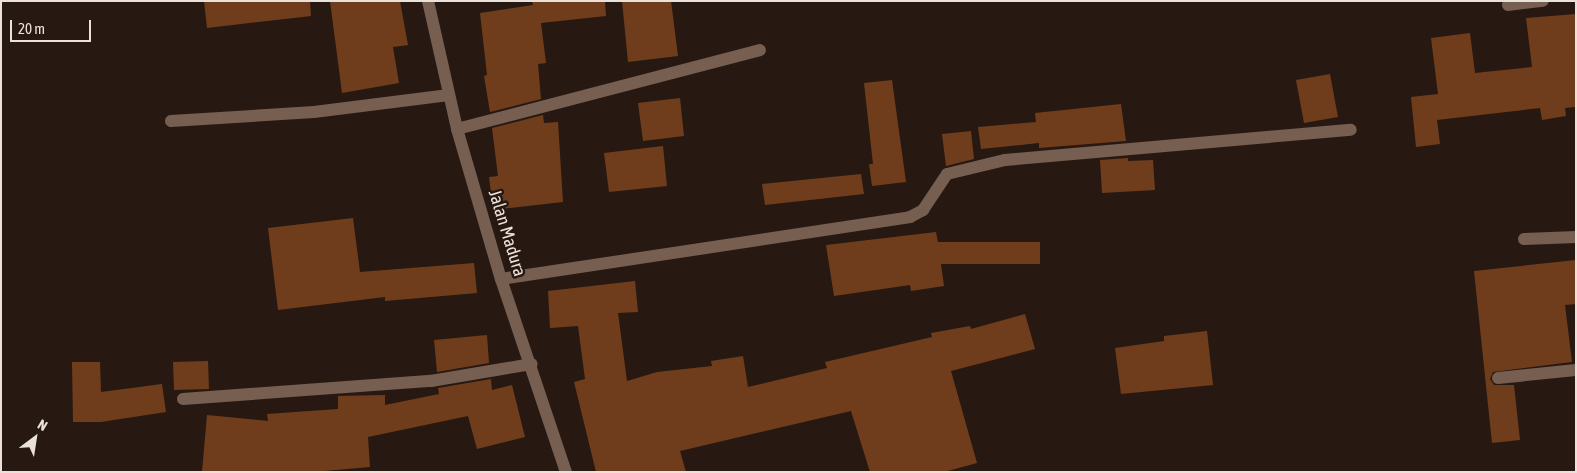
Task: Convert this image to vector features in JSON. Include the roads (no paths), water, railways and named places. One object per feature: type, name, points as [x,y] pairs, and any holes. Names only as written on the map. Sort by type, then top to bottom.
[{"type":"street","name":"Jalan Madura","points":[[428,1],[457,130],[502,279],[532,364],[566,472]]},
{"type":"street","points":[[1508,5],[1543,1]]},
{"type":"street","points":[[457,130],[760,50]]},
{"type":"street","points":[[171,121],[314,112],[450,95]]},
{"type":"street","points":[[502,279],[910,217],[923,210],[947,174],[1005,160],[1351,130]]},
{"type":"street","points":[[1524,239],[1576,237]]},
{"type":"street","points":[[183,399],[431,381],[532,364]]},
{"type":"street","points":[[1498,378],[1576,370]]}]
